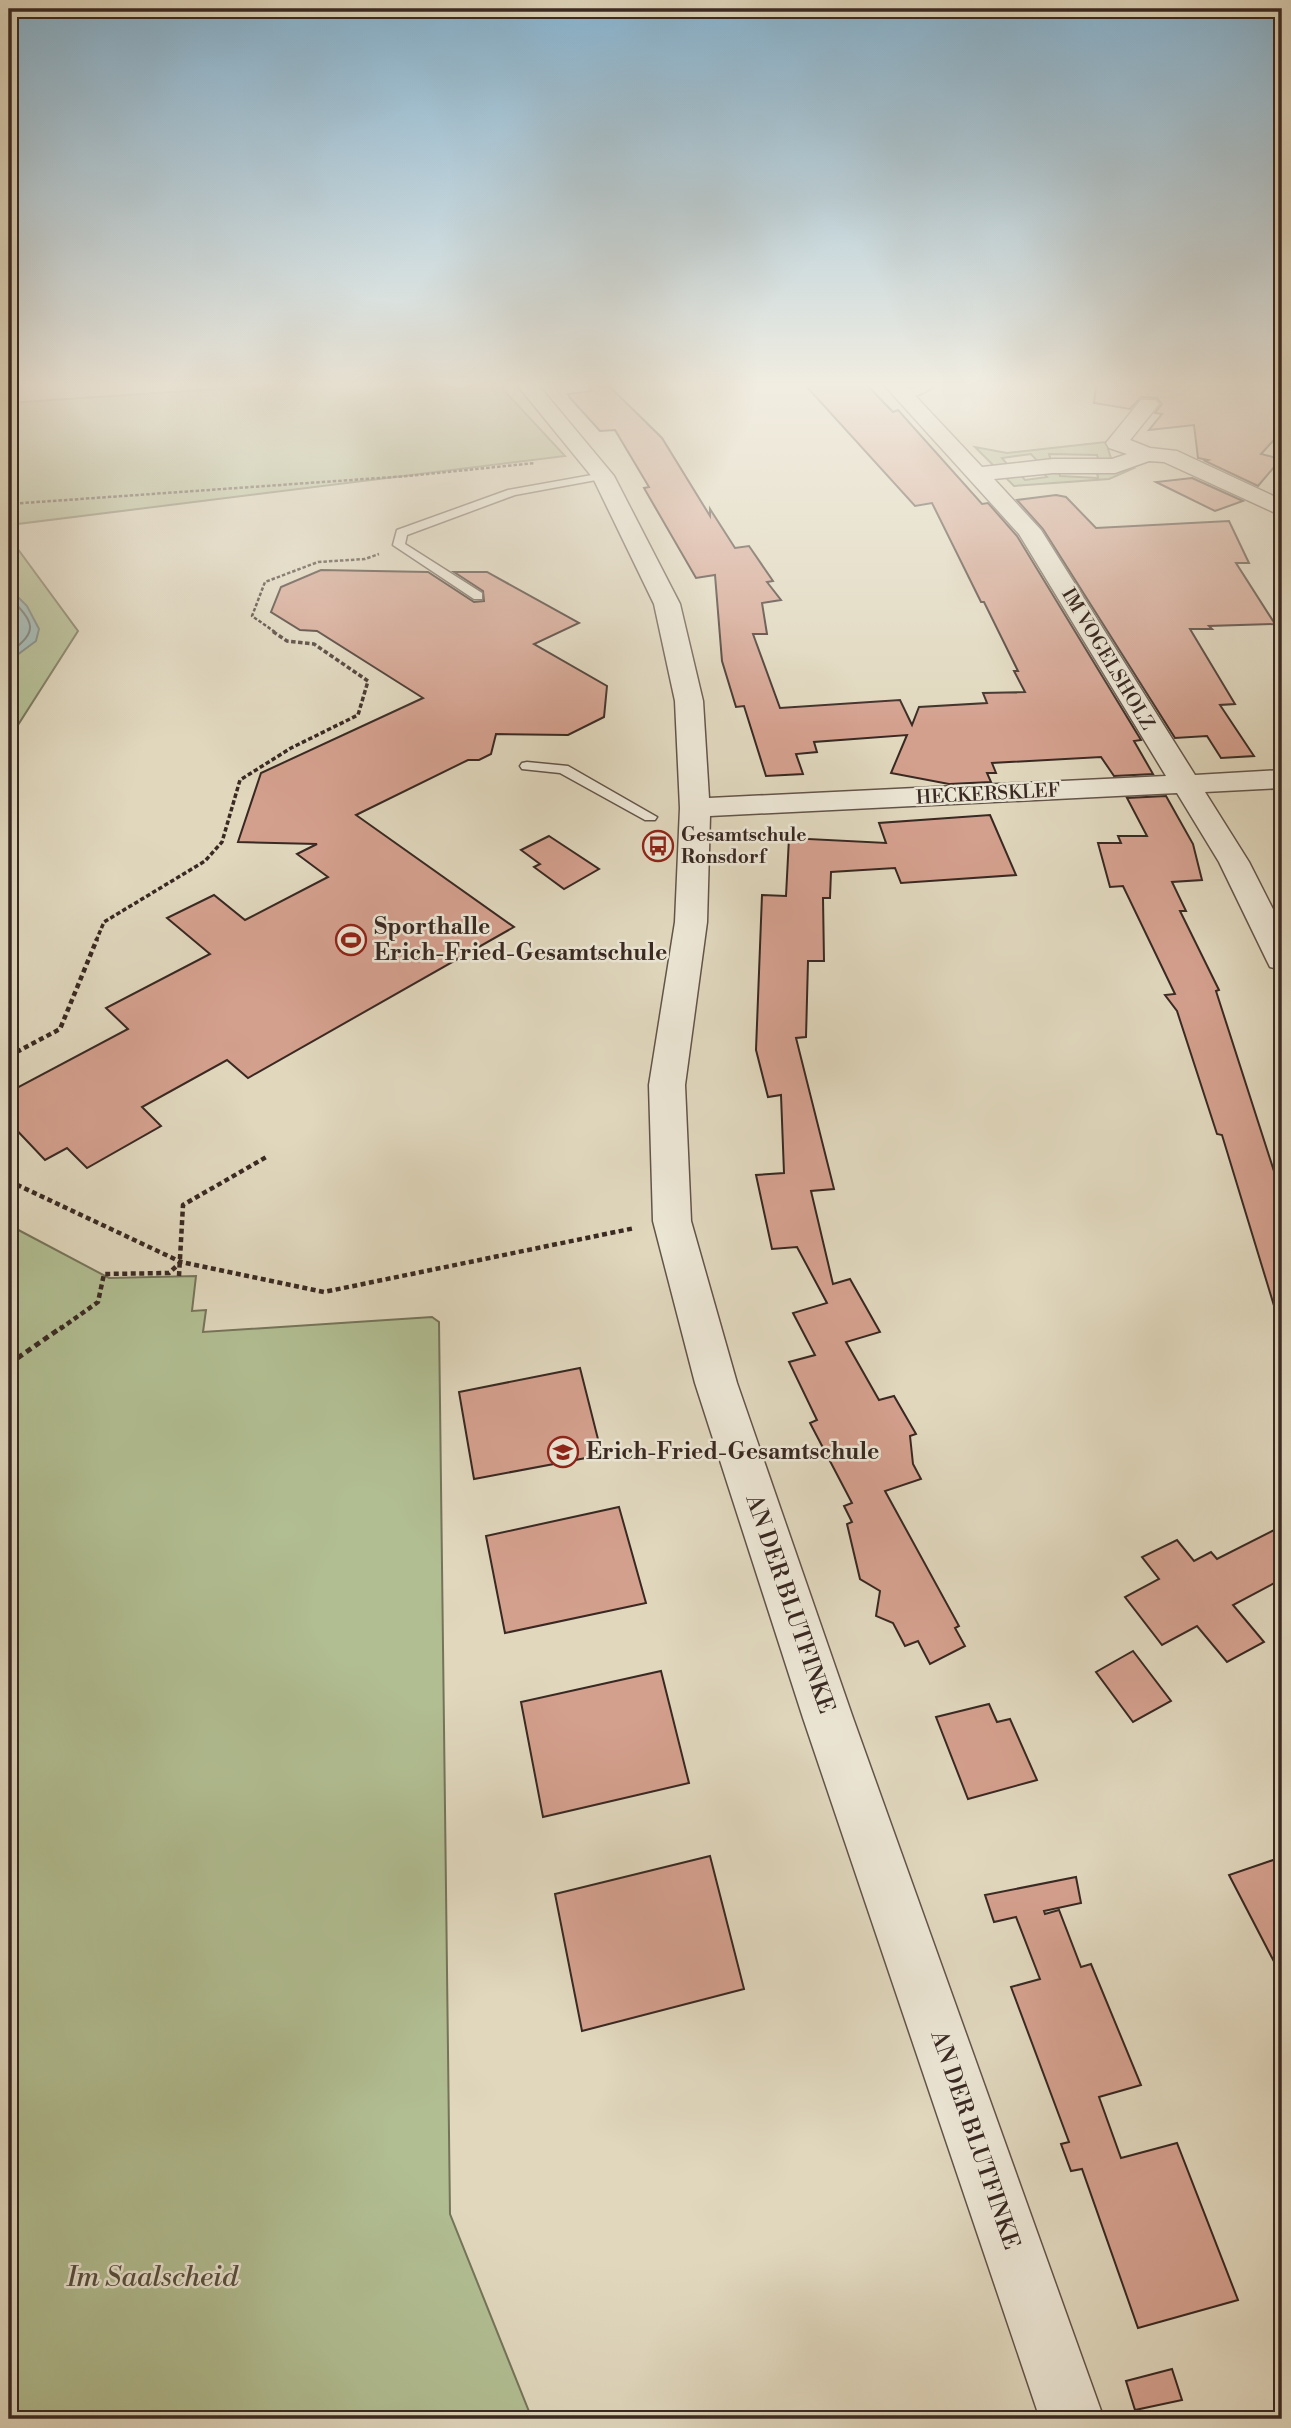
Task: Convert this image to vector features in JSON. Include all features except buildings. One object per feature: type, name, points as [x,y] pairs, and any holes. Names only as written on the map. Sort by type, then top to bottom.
[{"type":"street","name":"AN DER BLUTFINKE","points":[[612,499],[667,604],[689,701],[695,808],[691,922],[667,1085],[671,1221],[720,1396],[837,1744],[1073,2419]]},
{"type":"street","name":"IM VOGELSHOLZ","points":[[1000,499],[1029,530],[1234,862],[1282,959]]},
{"type":"street","name":"HECKERSKLEF","points":[[695,808],[1282,779]]},
{"type":"lane","points":[[478,596],[399,545],[399,536],[409,528],[491,499]]},
{"type":"lane","points":[[527,766],[563,769],[650,817]]},
{"type":"path","points":[[9,504],[78,499]]},
{"type":"path","points":[[9,1056],[61,1029],[104,922],[205,861],[222,842],[240,780],[291,748],[358,715],[368,681],[314,643],[287,641],[252,616],[265,582],[318,562],[365,559],[399,545]]},
{"type":"path","points":[[179,1276],[183,1205],[268,1156]]},
{"type":"path","points":[[9,1181],[181,1262],[324,1292],[605,1234]]},
{"type":"path","points":[[9,1364],[98,1303],[104,1274],[169,1273],[181,1262]]},
{"type":"green space","points":[[9,499],[216,499],[9,525]]},
{"type":"green space","points":[[9,537],[78,631],[9,739]]},
{"type":"green space","name":"Im Saalscheid","points":[[9,1225],[109,1278],[196,1276],[192,1311],[206,1310],[203,1332],[432,1317],[439,1322],[450,2214],[532,2419],[9,2419]]},
{"type":"water","points":[[9,588],[27,606],[39,629],[36,641],[9,661]]},
{"type":"place","name":"Gesamtschule Ronsdorf","points":[[658,846]]},
{"type":"place","name":"Sporthalle Erich-Fried-Gesamtschule","points":[[351,940]]},
{"type":"place","name":"Erich-Fried-Gesamtschule","points":[[563,1452]]}]
